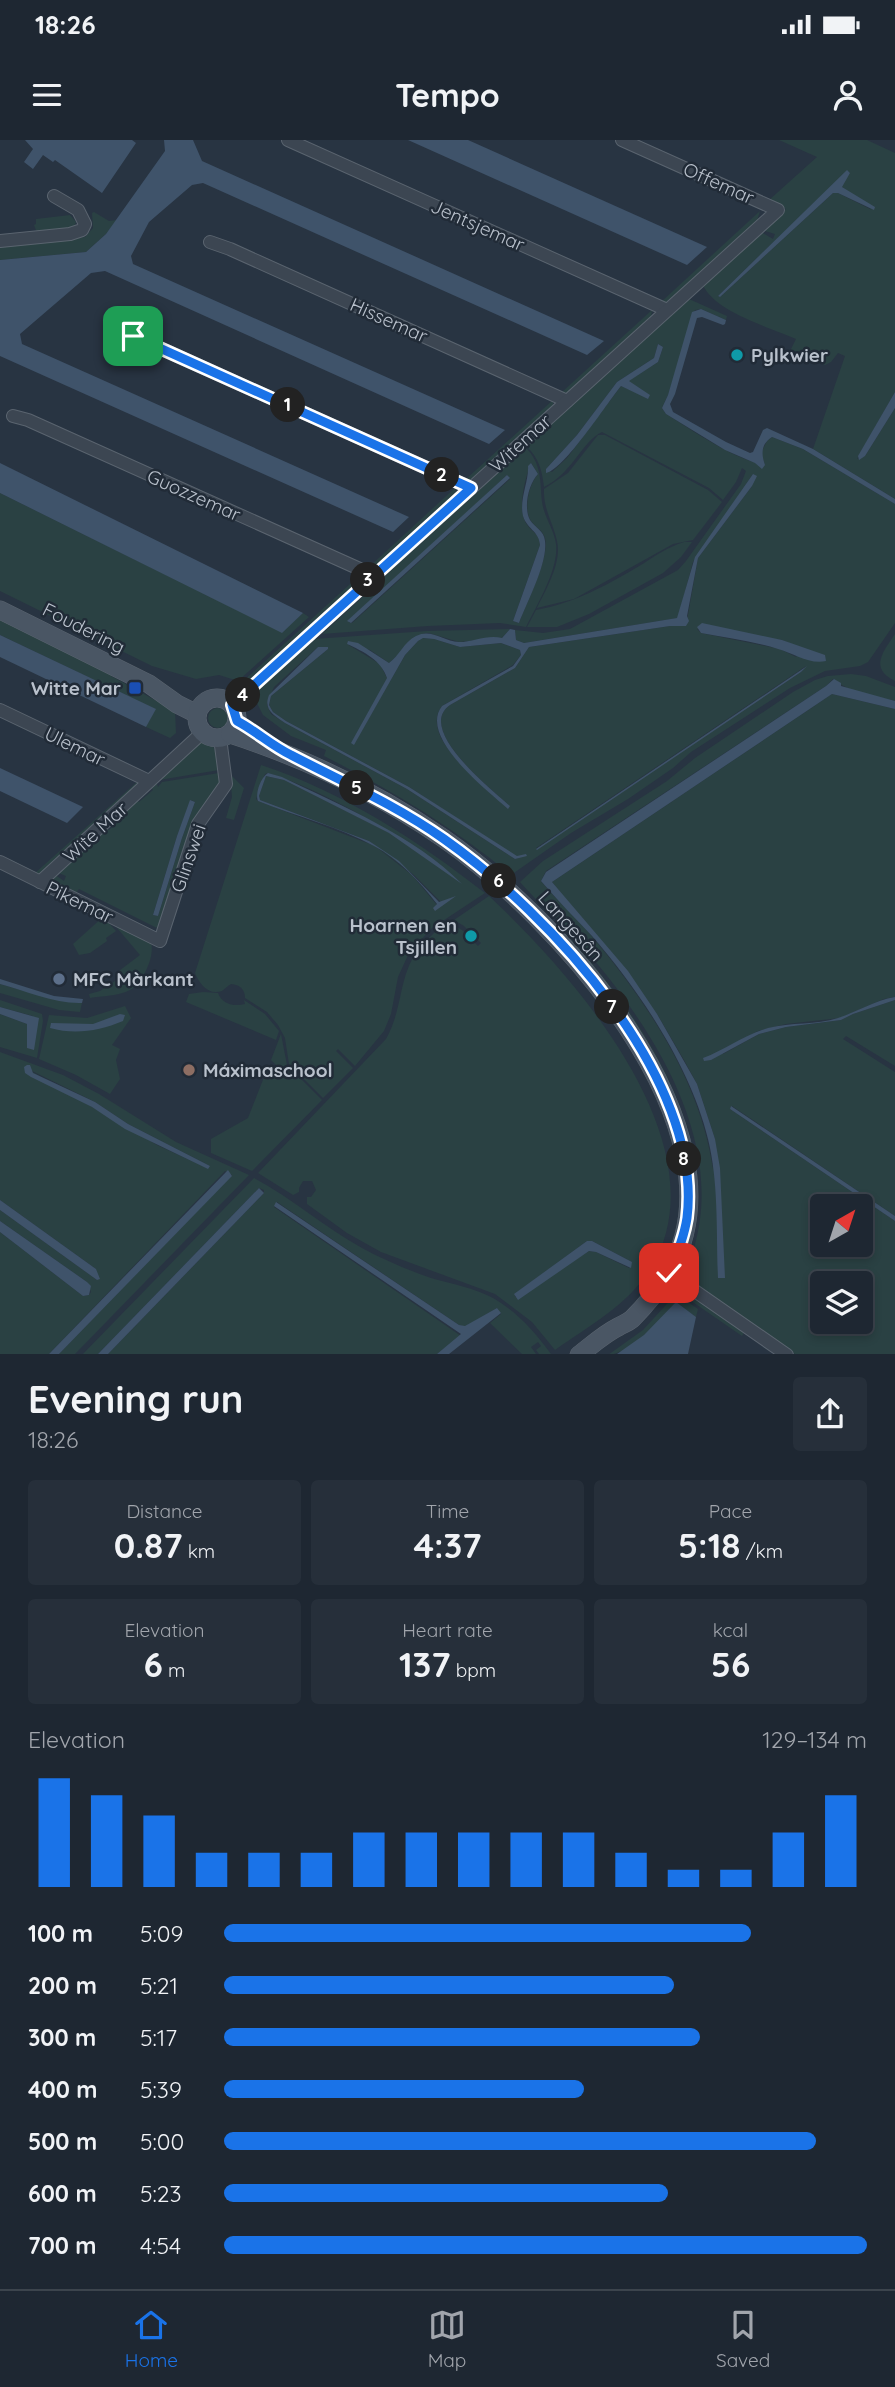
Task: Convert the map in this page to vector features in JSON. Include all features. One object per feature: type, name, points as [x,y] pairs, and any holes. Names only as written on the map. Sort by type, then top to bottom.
[{"type":"street","name":"Jentsjemar","points":[[288,140],[667,310]]},
{"type":"street","name":"Offemar","points":[[622,140],[778,210]]},
{"type":"street","points":[[0,240],[70,234],[82,230],[85,224],[82,215],[54,196]]},
{"type":"street","name":"Witemar","points":[[224,726],[373,575],[778,210]]},
{"type":"street","name":"Hissemar","points":[[210,242],[568,401]]},
{"type":"street","points":[[111,329],[133,336],[471,488]]},
{"type":"street","name":"Guozzemar","points":[[13,416],[28,420],[373,575]]},
{"type":"street","name":"Foudering","points":[[0,610],[149,684],[168,689],[201,709],[215,698],[227,701],[224,726]]},
{"type":"street","points":[[201,709],[197,721],[224,726]]},
{"type":"street","name":"Ulemar","points":[[0,710],[149,781]]},
{"type":"street","name":"Langesân","points":[[224,726],[287,754],[400,811],[468,857],[533,912],[566,948],[602,992],[632,1036],[660,1086],[680,1141],[688,1193],[687,1215],[683,1238],[669,1273],[633,1318],[579,1354]]},
{"type":"street","name":"Wite Mar","points":[[40,882],[149,781],[224,726]]},
{"type":"street","name":"Glinswei","points":[[160,941],[198,824],[226,785],[224,726]]},
{"type":"street","name":"Pikemar","points":[[0,862],[160,941]]},
{"type":"street","points":[[669,1273],[787,1354]]},
{"type":"green space","points":[[779,140],[867,140],[895,153],[895,392],[857,459],[865,456],[895,408],[895,499],[813,449],[845,356],[838,353],[825,365],[789,353],[796,339],[731,311],[709,295],[703,285],[761,232],[773,239],[775,234],[762,230],[786,209],[768,201],[817,157]],"holes":[[[847,171],[850,173],[842,187],[872,210],[833,193],[718,296]]]},
{"type":"green space","points":[[760,211],[757,221],[667,303],[660,303]]},
{"type":"green space","points":[[94,212],[109,221],[117,220],[86,252],[0,260],[0,245],[85,237],[93,228]]},
{"type":"green space","points":[[70,215],[76,222],[73,229],[37,233],[34,225],[36,219]]},
{"type":"green space","points":[[689,299],[727,316],[726,320],[701,309],[695,310],[662,408],[666,414],[714,444],[765,465],[761,453],[772,437],[803,449],[895,504],[895,623],[868,662],[860,666],[825,671],[790,688],[511,875],[421,810],[324,756],[326,750],[291,736],[263,715],[252,693],[314,639],[427,631],[510,629],[502,638],[459,642],[429,633],[422,634],[389,663],[370,650],[347,644],[380,664],[387,678],[354,744],[405,655],[422,638],[460,647],[501,643],[520,650],[521,655],[513,665],[442,706],[437,719],[439,733],[458,761],[510,806],[474,773],[449,743],[442,729],[442,716],[450,705],[515,668],[529,647],[670,626],[686,626],[698,558],[752,486],[753,474],[693,562],[678,618],[524,643],[516,640],[515,630],[543,633],[570,629],[678,570],[741,484],[746,471],[742,468],[723,500],[709,488],[602,432],[588,443],[562,474],[544,487],[539,465],[526,446]],"holes":[[[658,344],[663,347],[658,362],[628,381],[649,395],[649,398],[621,386],[567,458],[552,472],[546,469],[577,435],[617,382],[654,358]],[[697,629],[782,640],[800,648],[796,657],[780,649],[701,633]],[[318,647],[328,649],[271,696],[269,705],[273,712],[409,787],[517,857],[521,857],[515,859],[407,789],[271,714],[267,705],[274,687]],[[806,666],[801,672],[536,848]]]},
{"type":"green space","points":[[652,310],[651,318],[569,392],[561,393]]},
{"type":"green space","points":[[553,400],[553,406],[472,479],[465,480]]},
{"type":"green space","points":[[598,435],[605,435],[708,490],[722,502],[693,540],[673,544],[574,599],[537,608],[552,576],[558,549],[545,503],[544,489],[568,473]]},
{"type":"green space","points":[[525,447],[531,453],[539,473],[543,507],[555,539],[556,554],[546,587],[526,627],[500,623],[322,634]],"holes":[[[531,463],[538,474],[530,490],[527,510],[531,521],[544,535],[546,547],[541,568],[519,623],[513,621],[540,545],[537,536],[524,520],[522,504]],[[507,475],[510,479],[349,623]]]},
{"type":"green space","points":[[456,487],[456,494],[375,568],[368,568]]},
{"type":"green space","points":[[0,493],[282,632],[303,613],[309,617],[238,681],[219,675],[196,679],[152,666],[0,591]]},
{"type":"green space","points":[[684,542],[692,542],[681,557],[663,573],[589,614],[557,627],[527,627],[536,610],[564,603],[590,592]]},
{"type":"green space","points":[[360,575],[359,582],[245,686],[241,683]]},
{"type":"green space","points":[[0,616],[113,672],[111,676],[175,711],[176,733],[170,738],[146,727],[155,709],[0,635]]},
{"type":"green space","points":[[895,634],[895,681],[882,671],[880,665],[883,653]]},
{"type":"green space","points":[[851,674],[866,676],[895,687],[895,701],[855,691],[833,679],[546,871],[541,881],[595,940],[635,992],[670,1047],[697,1106],[713,1169],[715,1139],[697,1084],[684,1060],[657,1014],[552,882],[832,694],[895,709],[895,997],[840,1018],[786,1024],[758,1031],[721,1051],[723,1054],[759,1034],[786,1027],[841,1020],[895,1000],[895,1066],[846,1036],[843,1039],[895,1072],[895,1216],[873,1201],[873,1194],[862,1194],[732,1106],[730,1109],[855,1194],[810,1194],[810,1257],[873,1257],[873,1206],[895,1221],[895,1354],[795,1354],[683,1276],[698,1232],[702,1188],[696,1144],[682,1101],[662,1059],[611,981],[576,939],[520,882],[543,861],[667,781],[695,758],[793,692],[815,680]]},
{"type":"green space","points":[[218,708],[225,711],[228,718],[225,725],[218,728],[211,725],[208,718],[211,711]]},
{"type":"green space","points":[[206,741],[214,749],[219,770],[159,780],[199,743]]},
{"type":"green space","points":[[261,765],[321,789],[378,819],[433,854],[485,893],[432,928],[409,953],[398,977],[391,1014],[384,1031],[355,1066],[338,1049],[336,1051],[353,1068],[323,1098],[289,1064],[285,1038],[267,1012],[245,998],[239,986],[231,984],[222,991],[212,992],[202,984],[195,973]],"holes":[[[268,773],[336,801],[400,838],[284,780],[266,776],[258,798],[260,800],[369,841],[414,875],[441,902],[437,905],[412,875],[375,846],[258,801],[256,799],[265,774]]]},
{"type":"green space","points":[[219,773],[219,786],[159,929],[79,889],[76,893],[50,879],[54,874],[64,881],[66,876],[56,872],[105,827],[109,830],[123,817],[120,814],[136,799],[139,802],[153,790],[151,786],[156,781],[158,787],[162,782]],"holes":[[[191,800],[195,802],[158,916],[153,915],[177,836]]]},
{"type":"green space","points":[[230,774],[244,788],[234,820],[226,818],[232,797]]},
{"type":"green space","points":[[138,781],[140,784],[45,868],[46,871],[40,876],[34,874]]},
{"type":"green space","points":[[518,888],[593,965],[629,1011],[659,1061],[683,1114],[696,1167],[696,1220],[680,1272],[677,1267],[690,1227],[665,1084]]},
{"type":"green space","points":[[489,896],[560,970],[597,1016],[629,1066],[654,1117],[669,1169],[669,1220],[651,1268],[632,1293],[555,1350],[532,1322],[495,1294],[381,1252],[347,1233],[307,1204],[307,1197],[311,1197],[316,1190],[312,1181],[303,1181],[299,1192],[293,1195],[258,1173],[386,1039],[397,1011],[407,972],[420,947],[437,930],[450,926],[466,933],[478,946],[481,943],[454,920]],"holes":[[[587,1241],[592,1241],[632,1262],[629,1268],[589,1251],[515,1297],[515,1294]]]},
{"type":"green space","points":[[103,917],[116,931],[90,953],[79,955],[73,944]]},
{"type":"green space","points":[[112,922],[150,940],[152,952],[148,967],[140,981],[130,990],[90,998],[89,994],[100,991],[118,979],[115,974],[140,955]]},
{"type":"green space","points":[[0,984],[53,999],[82,1003],[80,1012],[59,1010],[0,993]]},
{"type":"green space","points":[[218,993],[222,1000],[233,1005],[245,1004],[244,1000],[265,1014],[279,1031],[276,1040],[186,1002],[189,994]]},
{"type":"green space","points":[[0,1000],[42,1014],[37,1058],[0,1047],[0,1014],[27,1024],[27,1048],[33,1016],[0,1007]]},
{"type":"green space","points":[[125,1006],[131,1018],[112,1045],[120,1049],[116,1060],[120,1079],[110,1094],[39,1059],[49,1015],[87,1018]]},
{"type":"green space","points":[[281,1034],[287,1065],[322,1100],[252,1171],[211,1153],[211,1139],[248,1118],[268,1067],[278,1075],[282,1071],[271,1060]]},
{"type":"green space","points":[[0,1052],[63,1075],[176,1142],[249,1175],[75,1354],[59,1354],[232,1175],[225,1171],[49,1354],[0,1354],[0,1232],[83,1296],[91,1292],[87,1282],[0,1221],[0,1210],[97,1280],[96,1269],[0,1200]],"holes":[[[24,1067],[95,1102],[128,1124],[210,1166],[207,1168],[157,1145]]]},
{"type":"green space","points":[[254,1178],[370,1252],[422,1275],[493,1298],[525,1323],[551,1354],[539,1354],[536,1350],[541,1346],[538,1342],[531,1347],[536,1354],[522,1354],[490,1323],[501,1314],[497,1308],[465,1327],[459,1325],[277,1202],[274,1207],[461,1336],[437,1354],[108,1354],[264,1193],[264,1190],[259,1188],[98,1354],[83,1354]]},
{"type":"green space","points":[[678,1285],[745,1331],[742,1336],[674,1289]]},
{"type":"green space","points":[[676,1294],[698,1309],[696,1317],[676,1303],[626,1349],[609,1354],[643,1330]]},
{"type":"water","points":[[25,140],[132,140],[136,143],[102,193],[55,160],[53,162],[43,155],[33,169],[24,162],[33,149]]},
{"type":"water","points":[[164,140],[193,140],[202,161],[604,341],[587,355],[203,183],[192,185],[149,222],[131,256],[133,264],[505,430],[489,444],[105,271],[91,273],[20,334],[22,344],[409,517],[393,532],[0,356],[0,260],[86,252],[106,234],[165,151]]},
{"type":"water","points":[[408,140],[468,140],[707,247],[687,265]]},
{"type":"water","points":[[847,170],[850,173],[842,187],[875,207],[874,210],[833,193],[718,296]]},
{"type":"water","points":[[701,309],[726,320],[725,324],[697,318],[670,404],[673,412],[750,453],[753,452],[763,430],[767,428],[813,449],[895,499],[895,504],[803,449],[772,437],[764,446],[765,465],[762,469],[666,414],[662,408],[692,312]]},
{"type":"water","points":[[658,344],[663,347],[658,362],[629,381],[650,395],[648,399],[621,386],[574,449],[554,469],[546,473],[546,469],[577,435],[617,382],[654,358]]},
{"type":"water","points":[[895,392],[895,408],[865,456],[859,460],[858,456]]},
{"type":"water","points":[[0,463],[303,613],[282,633],[0,493]]},
{"type":"water","points":[[531,463],[538,474],[532,483],[527,509],[530,520],[543,534],[545,550],[540,571],[519,623],[513,621],[540,545],[522,510],[528,466]]},
{"type":"water","points":[[753,474],[757,476],[752,486],[698,558],[686,626],[670,626],[529,647],[515,668],[450,705],[442,716],[442,729],[449,743],[474,773],[510,806],[508,809],[458,762],[439,732],[437,719],[442,706],[513,666],[521,655],[520,650],[501,643],[460,647],[423,638],[405,655],[354,745],[351,743],[387,678],[381,666],[365,653],[347,644],[348,641],[358,643],[389,663],[408,642],[427,633],[459,642],[502,638],[510,629],[515,630],[516,640],[524,643],[677,618],[695,557]]},
{"type":"water","points":[[507,475],[510,478],[351,623],[347,621]]},
{"type":"water","points":[[702,623],[782,640],[825,655],[826,661],[808,660],[769,646],[701,633],[697,627]]},
{"type":"water","points":[[0,635],[156,709],[146,727],[0,657]]},
{"type":"water","points":[[318,647],[328,649],[271,696],[269,705],[273,712],[409,787],[517,856],[527,856],[515,859],[407,789],[274,715],[267,705],[269,695]]},
{"type":"water","points":[[807,666],[801,672],[536,849]]},
{"type":"water","points":[[834,679],[841,683],[841,686],[895,701],[895,709],[832,694],[552,882],[628,971],[657,1014],[697,1084],[715,1139],[720,1168],[725,1278],[718,1278],[712,1156],[700,1112],[689,1085],[662,1032],[628,981],[592,936],[541,881],[546,872]]},
{"type":"water","points":[[0,768],[83,807],[67,823],[0,791]]},
{"type":"water","points":[[268,773],[282,777],[377,823],[422,851],[462,884],[389,833],[284,780],[266,776],[260,800],[369,841],[399,861],[439,902],[456,896],[435,911],[433,908],[437,904],[424,887],[383,851],[346,833],[258,801],[259,786]]},
{"type":"water","points":[[190,800],[195,802],[158,916],[153,915],[177,836]]},
{"type":"water","points":[[0,979],[54,996],[83,999],[82,1003],[61,1001],[0,984]]},
{"type":"water","points":[[895,997],[895,1000],[841,1020],[786,1027],[759,1034],[711,1060],[704,1061],[703,1058],[768,1028],[830,1020]]},
{"type":"water","points":[[0,1007],[39,1018],[34,1050],[27,1048],[27,1024],[0,1014]]},
{"type":"water","points":[[120,1014],[125,1015],[123,1021],[96,1029],[69,1031],[50,1028],[51,1023],[93,1024]]},
{"type":"water","points":[[30,1065],[33,1073],[95,1102],[128,1124],[210,1166],[208,1169],[125,1129],[92,1107],[31,1077],[25,1073],[24,1067]]},
{"type":"water","points":[[731,1106],[862,1194],[855,1194],[730,1109]]},
{"type":"water","points":[[228,1170],[232,1176],[59,1354],[49,1354]]},
{"type":"water","points":[[259,1188],[264,1193],[108,1354],[98,1354]]},
{"type":"water","points":[[0,1200],[96,1269],[100,1279],[97,1280],[0,1210]]},
{"type":"water","points":[[873,1201],[895,1216],[895,1221],[873,1206]]},
{"type":"water","points":[[276,1202],[459,1325],[465,1326],[497,1308],[501,1313],[449,1354],[437,1354],[461,1334],[274,1206]]},
{"type":"water","points":[[0,1221],[87,1282],[91,1286],[89,1295],[83,1296],[0,1232]]},
{"type":"water","points":[[587,1241],[592,1241],[632,1262],[631,1268],[589,1251],[518,1300],[514,1294]]},
{"type":"water","points":[[676,1302],[696,1317],[688,1354],[617,1354],[644,1335]]},
{"type":"place","name":"Pylkwier","points":[[737,355]]},
{"type":"place","name":"Witte Mar","points":[[135,688]]},
{"type":"place","name":"Hoarnen en Tsjillen","points":[[471,936]]},
{"type":"place","name":"MFC Màrkant","points":[[59,979]]},
{"type":"place","name":"Máximaschool","points":[[189,1070]]},
{"type":"route","points":[[133,336],[471,488],[232,705],[237,721],[287,754],[365,792],[444,839],[489,873],[533,912],[582,966],[646,1060],[660,1086],[680,1141],[688,1193],[687,1215],[683,1238],[669,1273]]}]
